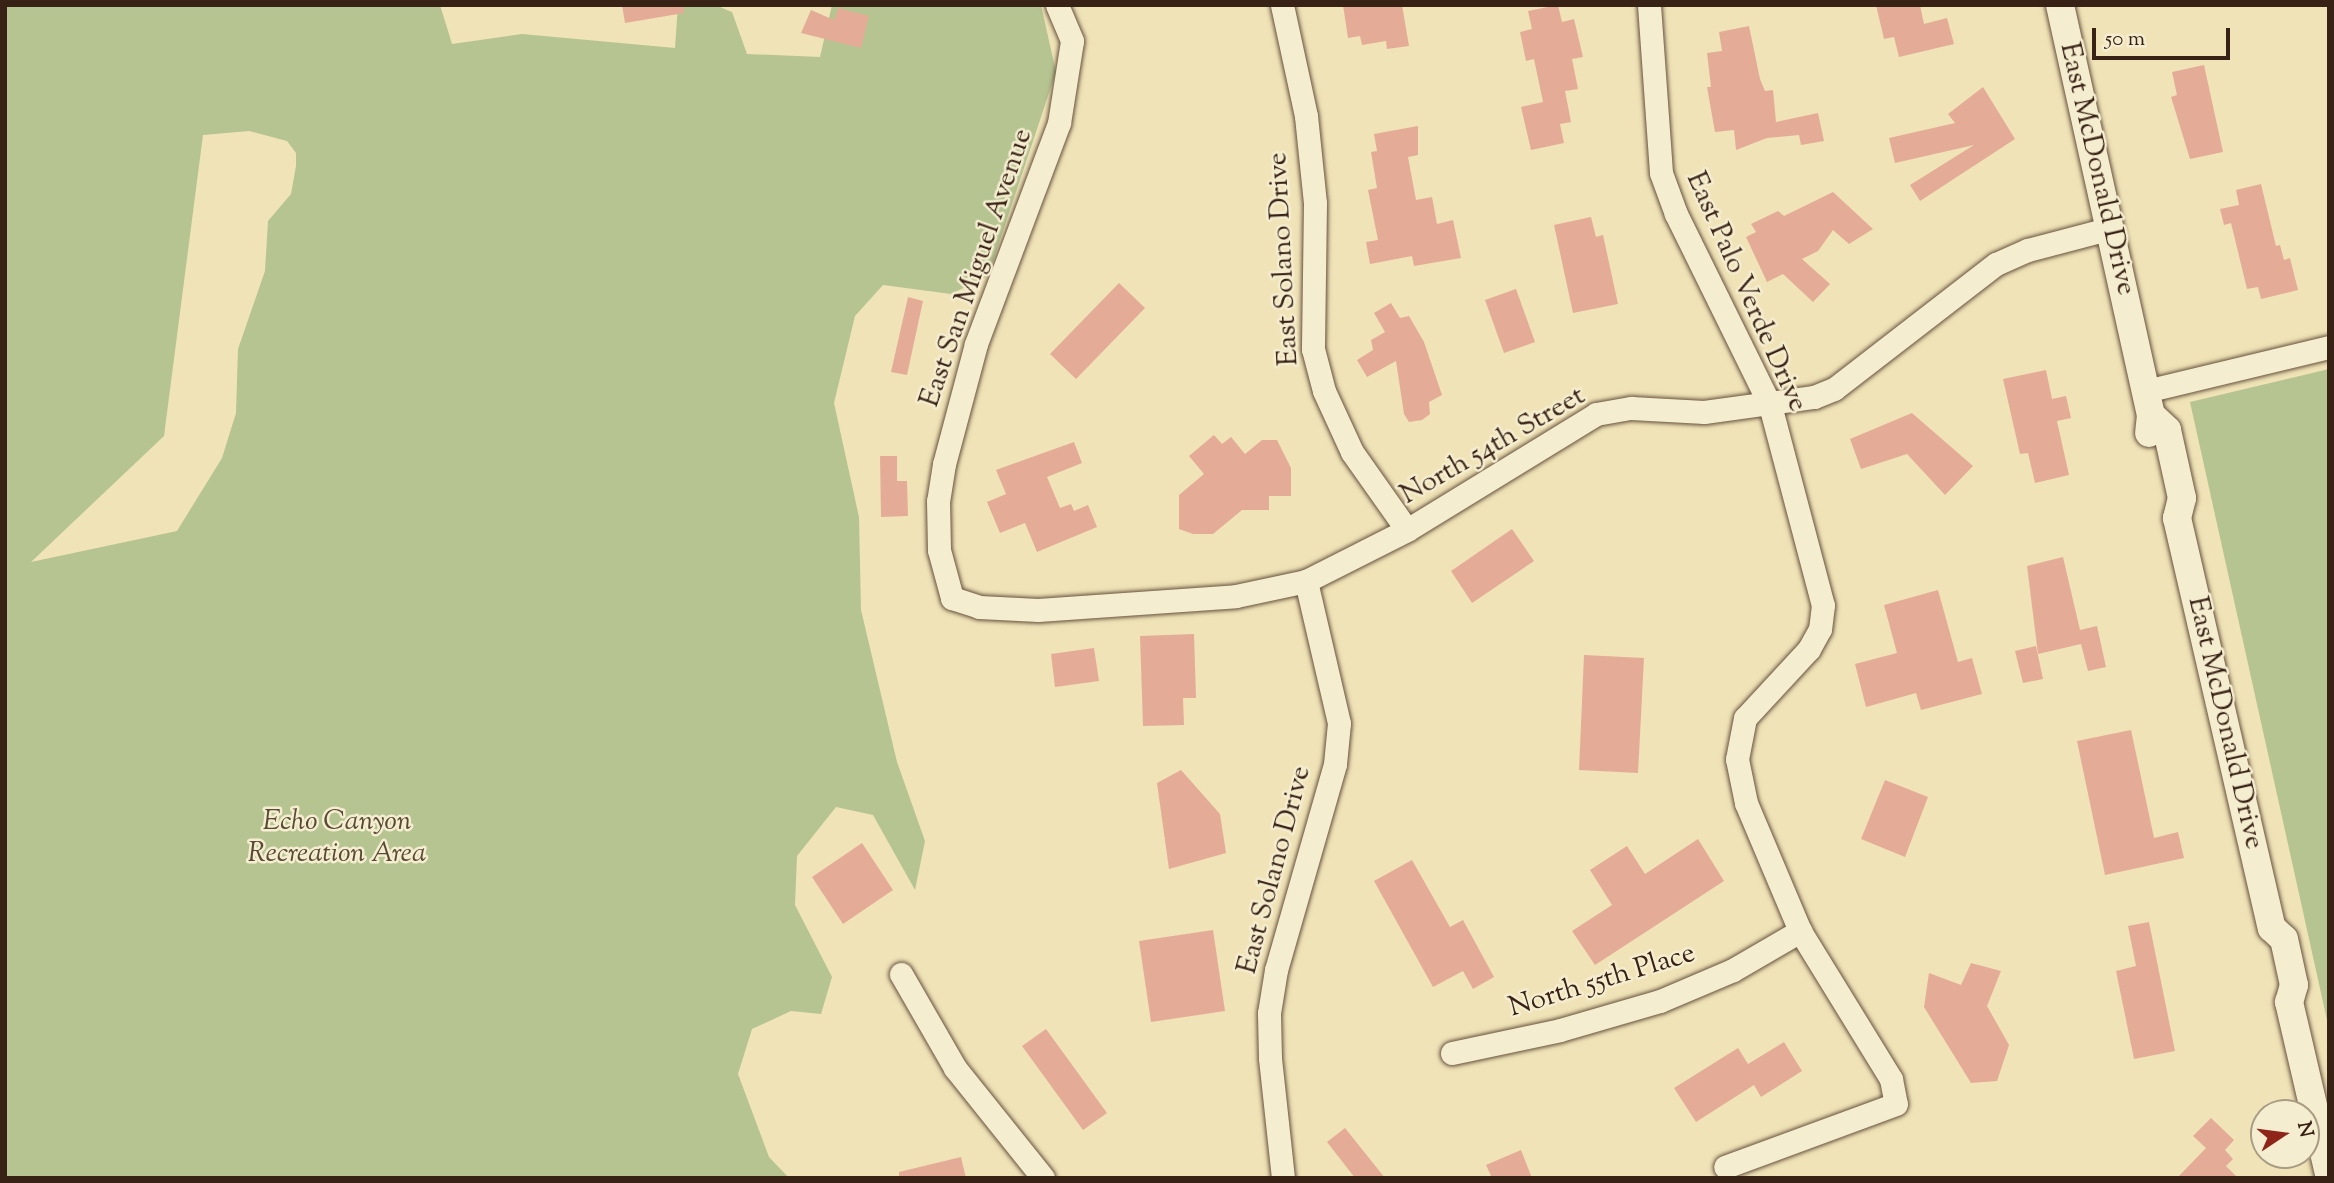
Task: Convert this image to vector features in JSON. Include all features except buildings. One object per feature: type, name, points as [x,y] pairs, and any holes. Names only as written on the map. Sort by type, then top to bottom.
[{"type":"street","name":"East San Miguel Avenue","points":[[952,598],[939,550],[944,464],[976,344],[1059,122],[1072,41],[1057,5]]},
{"type":"street","name":"East Solano Drive","points":[[1282,5],[1306,116],[1315,203],[1313,349],[1324,391],[1352,452],[1407,530]]},
{"type":"street","name":"East Palo Verde Drive","points":[[1649,5],[1661,173],[1676,214],[1770,405],[1823,605],[1820,629],[1809,649],[1745,719],[1737,758],[1759,840],[1800,932],[1891,1079],[1896,1104],[1725,1167]]},
{"type":"street","name":"East McDonald Drive","points":[[2060,5],[2149,403],[2167,430],[2182,498],[2177,518],[2272,928],[2284,939],[2294,985],[2289,1002],[2329,1174]]},
{"type":"street","name":"North 54th Street","points":[[952,598],[979,607],[1038,611],[1236,596],[1306,580],[1407,530],[1596,414],[1631,408],[1703,412],[1770,405],[1834,389],[1996,264],[2028,250],[2111,229]]},
{"type":"street","points":[[2149,403],[2329,347]]},
{"type":"street","name":"East Solano Drive","points":[[1283,1178],[1270,1058],[1269,1013],[1276,970],[1335,764],[1339,723],[1306,580]]},
{"type":"street","name":"North 55th Place","points":[[1452,1053],[1560,1030],[1660,1000],[1733,970],[1800,932]]},
{"type":"street","points":[[901,974],[955,1068],[1043,1178]]},
{"type":"green space","name":"Echo Canyon Recreation Area","points":[[5,5],[440,5],[452,44],[522,34],[675,48],[678,5],[715,5],[732,12],[747,54],[820,57],[832,5],[1041,5],[1056,72],[988,276],[951,294],[883,285],[855,316],[834,403],[859,517],[861,610],[897,762],[925,841],[915,890],[873,815],[836,807],[797,856],[795,905],[832,977],[821,1014],[791,1011],[752,1029],[738,1074],[769,1157],[789,1178],[5,1178]],"holes":[[[249,131],[287,141],[296,153],[291,194],[268,221],[265,271],[238,349],[236,413],[222,458],[177,531],[31,562],[164,436],[203,135]]]},
{"type":"green space","points":[[2329,369],[2329,1029],[2190,402]]}]
